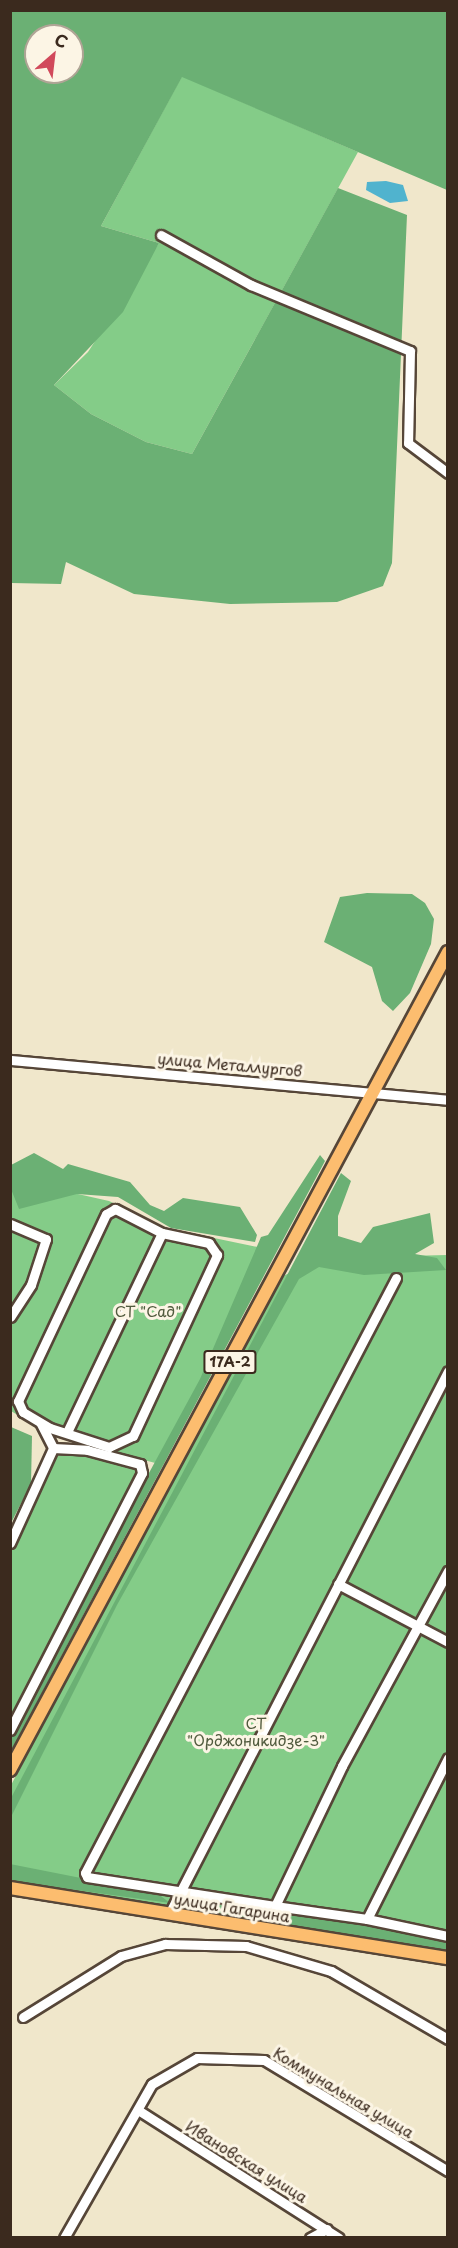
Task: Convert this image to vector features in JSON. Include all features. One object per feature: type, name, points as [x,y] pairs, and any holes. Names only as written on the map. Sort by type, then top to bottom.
[{"type":"main road","name":"17А-2","points":[[10,1770],[376,1092],[447,952]]},
{"type":"main road","name":"улица Гагарина","points":[[10,1888],[447,1958]]},
{"type":"street","points":[[161,235],[251,285],[410,351],[408,443],[447,473]]},
{"type":"street","name":"улица Металлургов","points":[[10,1060],[447,1100]]},
{"type":"street","points":[[41,1424],[68,1430],[109,1447],[133,1436],[217,1255],[209,1243],[162,1233],[116,1209],[106,1214],[18,1401],[41,1424],[53,1448]]},
{"type":"street","points":[[10,1224],[46,1239],[31,1285],[10,1317]]},
{"type":"street","points":[[68,1430],[162,1233]]},
{"type":"street","points":[[396,1278],[85,1873],[179,1892],[367,1919],[447,1936]]},
{"type":"street","points":[[170,1912],[447,1371]]},
{"type":"street","points":[[10,1543],[53,1448]]},
{"type":"street","points":[[10,1730],[142,1473],[140,1464],[76,1448],[53,1448]]},
{"type":"street","points":[[275,1906],[342,1766],[447,1570]]},
{"type":"street","points":[[338,1584],[447,1642]]},
{"type":"street","points":[[367,1919],[447,1758]]},
{"type":"street","points":[[23,2017],[121,1956],[165,1944],[246,1946],[331,1971],[447,2039]]},
{"type":"street","name":"Коммунальная улица","points":[[64,2238],[152,2084],[176,2066],[197,2058],[264,2060],[447,2171]]},
{"type":"street","name":"Ивановская улица","points":[[138,2110],[339,2238]]},
{"type":"street","points":[[310,2238],[327,2229]]},
{"type":"green space","points":[[11,11],[447,11],[447,190],[182,77],[101,226],[159,243],[123,312],[54,385],[91,414],[146,442],[192,454],[338,188],[407,215],[392,563],[383,586],[337,602],[230,604],[134,594],[66,562],[61,584],[11,583]]},
{"type":"green space","points":[[182,76],[358,152],[192,454],[146,442],[91,414],[54,385],[88,352],[159,243],[101,226]]},
{"type":"green space","points":[[367,893],[412,894],[425,903],[434,919],[431,944],[410,993],[393,1011],[382,1001],[372,967],[324,942],[340,897]]},
{"type":"green space","points":[[34,1153],[63,1169],[68,1164],[130,1182],[150,1205],[164,1211],[183,1198],[240,1207],[257,1235],[255,1242],[171,1228],[118,1197],[77,1194],[19,1209],[11,1189],[11,1165]]},
{"type":"green space","points":[[320,1155],[325,1161],[11,1751],[11,1727],[200,1379],[261,1237],[268,1235]]},
{"type":"green space","points":[[341,1173],[351,1181],[338,1216],[338,1236],[361,1243],[373,1227],[430,1213],[434,1243],[415,1254],[437,1258],[446,1270],[364,1275],[319,1267],[299,1279],[117,1605],[11,1817],[11,1798]]},
{"type":"green space","name":"СТ \"Сад\"","points":[[11,1179],[109,1201],[166,1228],[272,1250],[163,1465],[52,1436],[11,1411]]},
{"type":"green space","name":"СТ \"Орджоникидзе-3\"","points":[[447,1255],[447,1955],[11,1884],[10,1787],[283,1276],[322,1258]]},
{"type":"green space","points":[[11,1427],[32,1436],[31,1484],[11,1523]]},
{"type":"green space","points":[[55,1452],[86,1453],[137,1467],[137,1474],[11,1723],[11,1550]]},
{"type":"green space","points":[[10,1864],[157,1893],[170,1903],[11,1881]]},
{"type":"green space","points":[[182,1895],[348,1918],[447,1941],[447,1950],[184,1909]]},
{"type":"water","points":[[386,181],[403,185],[408,201],[390,203],[366,190],[367,182]]}]
